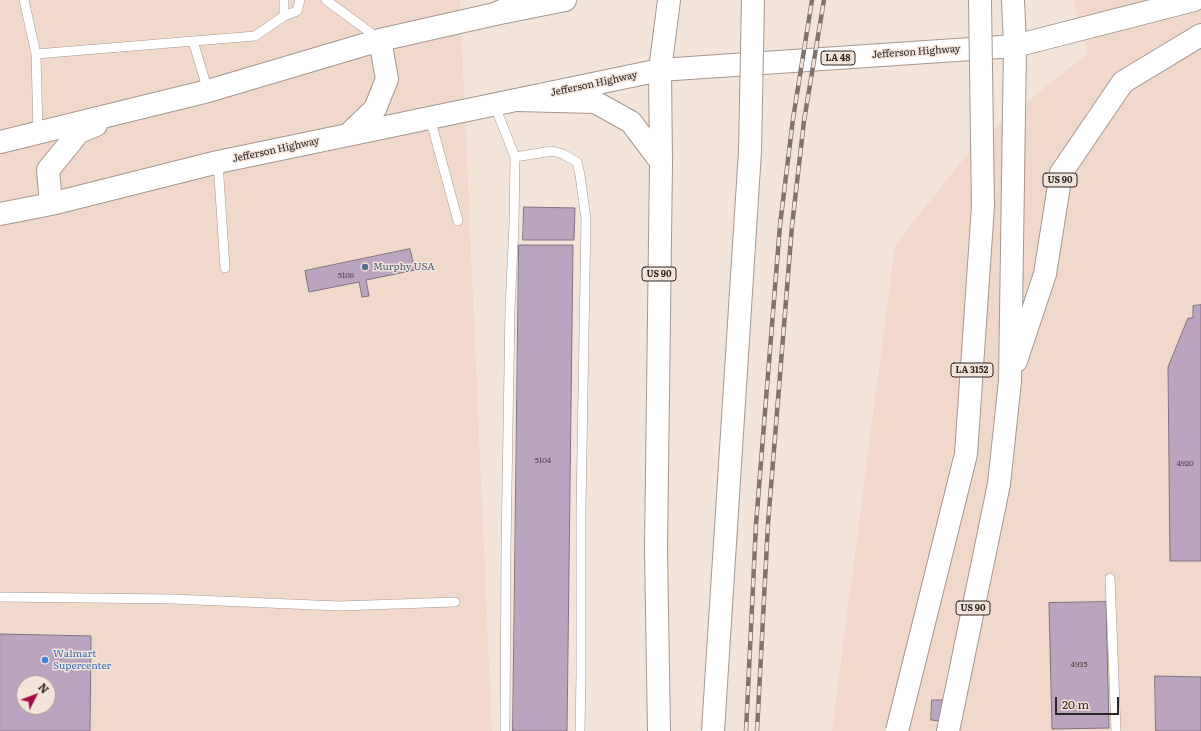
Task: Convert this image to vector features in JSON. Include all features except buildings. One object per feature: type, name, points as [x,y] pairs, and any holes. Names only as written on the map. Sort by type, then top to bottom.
[{"type":"main road","points":[[496,14],[526,0]]},
{"type":"main road","points":[[0,142],[121,114],[208,91],[380,40],[564,0]]},
{"type":"main road","name":"US 90","points":[[659,731],[656,549],[660,70],[669,0]]},
{"type":"main road","points":[[713,731],[750,151],[753,0]]},
{"type":"main road","name":"LA 3152","points":[[897,731],[966,454],[983,206],[980,0]]},
{"type":"main road","points":[[1010,381],[1015,46],[1012,0]]},
{"type":"main road","name":"Jefferson Highway","points":[[0,214],[51,204],[218,162],[660,70],[1015,46],[1194,0]]},
{"type":"main road","name":"US 90","points":[[948,731],[999,484],[1010,381],[1045,274],[1061,174],[1123,82],[1201,35]]},
{"type":"main road","points":[[349,134],[375,109],[387,79],[380,40]]},
{"type":"main road","points":[[516,100],[595,102],[632,122],[660,162]]},
{"type":"main road","points":[[51,204],[48,170],[79,132],[121,114]]},
{"type":"lane","points":[[24,0],[36,54],[38,133]]},
{"type":"lane","points":[[284,0],[284,16]]},
{"type":"lane","points":[[36,54],[256,36],[284,16],[297,11],[300,0]]},
{"type":"lane","points":[[326,0],[380,40]]},
{"type":"lane","points":[[193,41],[208,91]]},
{"type":"lane","points":[[494,104],[515,158],[510,308],[505,731]]},
{"type":"lane","points":[[430,118],[458,221]]},
{"type":"lane","points":[[515,158],[552,151],[563,154],[577,162],[586,219],[581,507],[580,731]]},
{"type":"lane","points":[[218,162],[225,268]]},
{"type":"lane","points":[[1110,578],[1116,731]]},
{"type":"lane","points":[[0,597],[172,599],[339,606],[454,602]]},
{"type":"shaded area","points":[[0,0],[460,0],[492,731],[0,731]]},
{"type":"shaded area","points":[[1073,0],[1201,0],[1201,731],[832,731],[895,245],[977,142],[1088,53]]},
{"type":"railway","points":[[746,731],[756,524],[780,225],[793,119],[812,0]]},
{"type":"railway","points":[[757,731],[768,524],[792,226],[804,121],[824,0]]},
{"type":"place","name":"Murphy USA","points":[[365,267]]},
{"type":"place","name":"Walmart Supercenter","points":[[45,660]]}]
